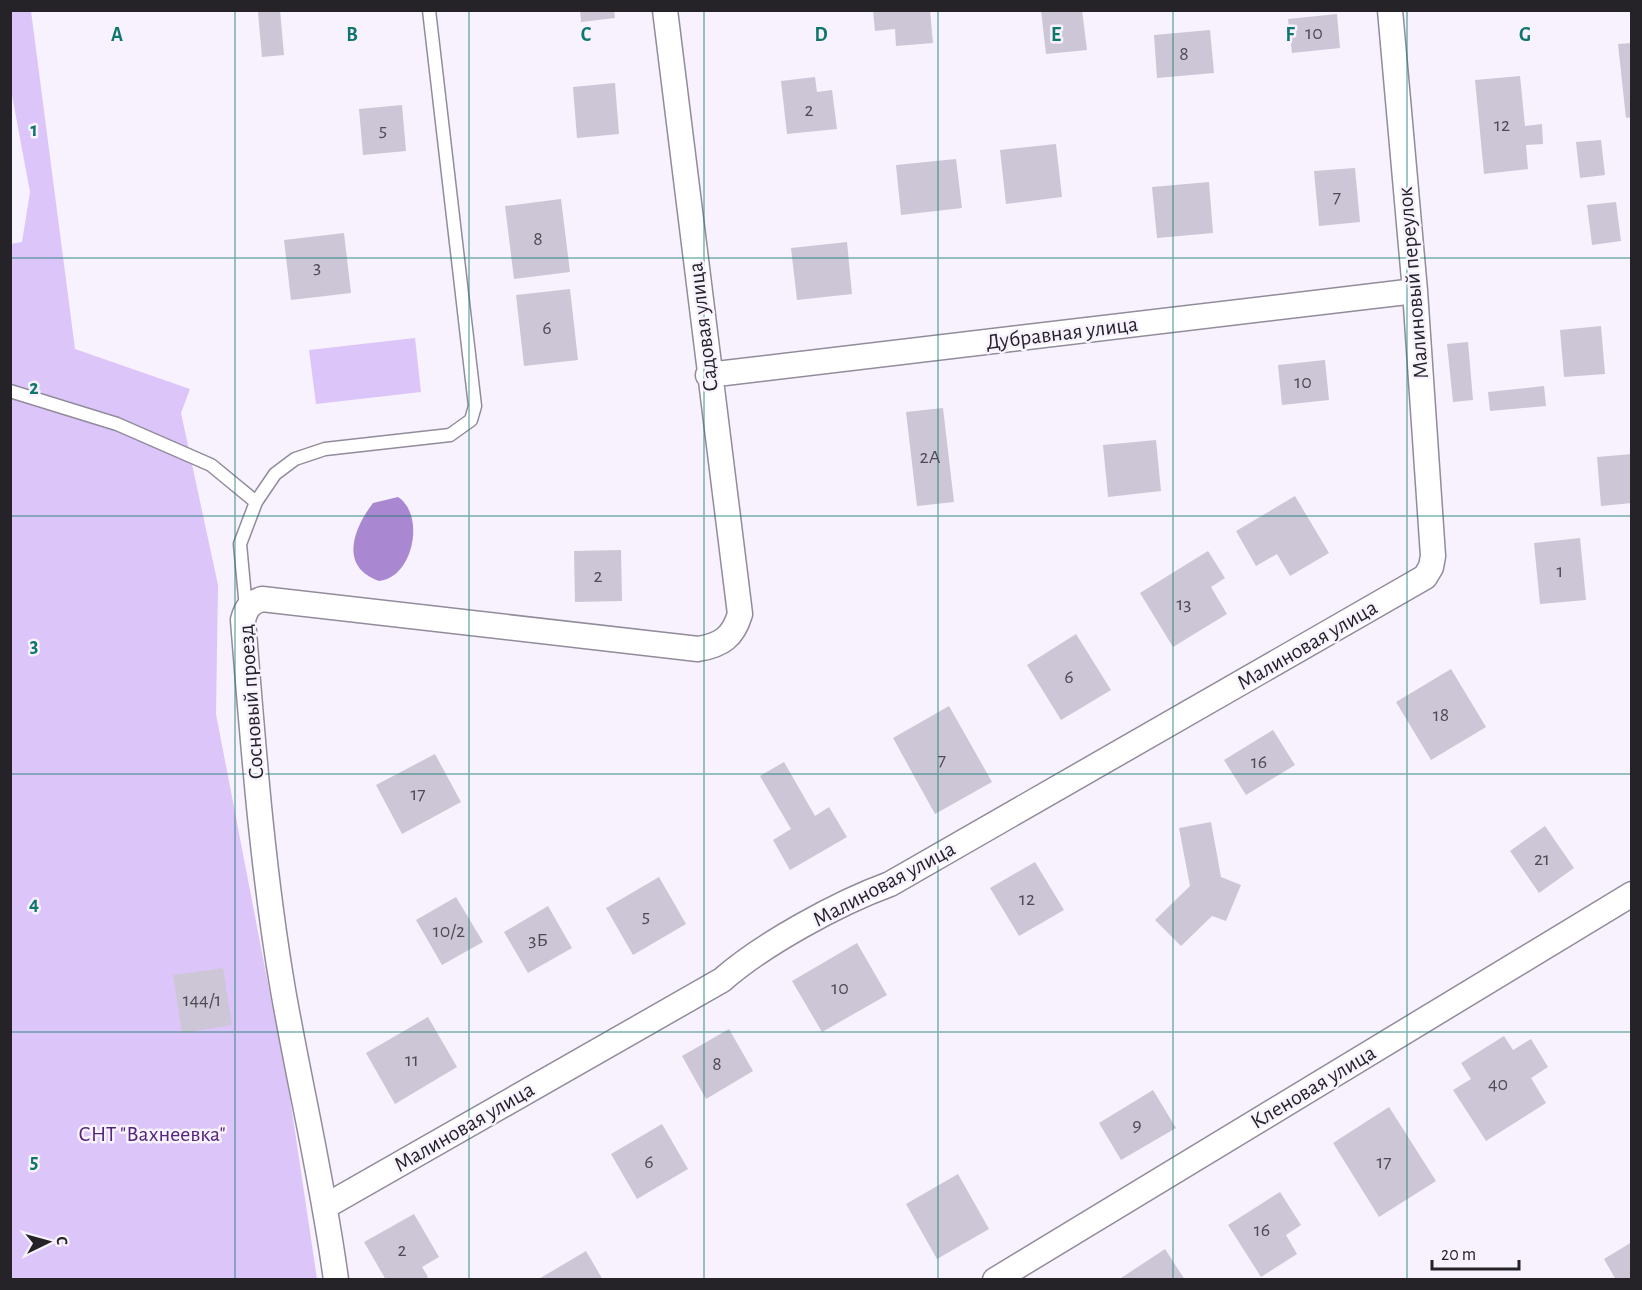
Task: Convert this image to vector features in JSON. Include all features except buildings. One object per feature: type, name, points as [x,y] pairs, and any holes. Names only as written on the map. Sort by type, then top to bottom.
[{"type":"street","name":"Садовая улица","points":[[664,10],[708,375],[740,614],[736,627],[727,639]]},
{"type":"street","name":"Малиновый переулок","points":[[1393,11],[1433,556]]},
{"type":"street","name":"Дубравная улица","points":[[708,375],[1415,291]]},
{"type":"street","name":"Малиновая улица","points":[[326,1206],[722,980],[743,961],[860,895],[890,884],[1416,584],[1425,577],[1433,556]]},
{"type":"street","name":"Сосновый проезд","points":[[336,1280],[326,1206],[283,989],[258,800],[243,620],[246,609],[253,602],[262,599],[698,648],[714,646],[727,639]]},
{"type":"street","name":"Кленовая улица","points":[[995,1280],[1632,894]]},
{"type":"lane","points":[[246,609],[240,544],[256,502],[275,474],[295,459],[325,449],[450,435],[471,420],[475,406],[429,10]]},
{"type":"lane","points":[[10,391],[117,424],[211,465],[256,502]]},
{"type":"green space","name":"СНТ \"Вахнеевка\"","points":[[11,11],[31,11],[75,349],[190,389],[181,413],[218,585],[216,714],[290,1098],[317,1279],[11,1279],[10,244],[22,242],[30,192],[11,90]]},
{"type":"green space","points":[[415,338],[421,392],[316,404],[309,350]]},
{"type":"shaded area","points":[[398,497],[407,506],[412,517],[412,545],[400,569],[391,577],[379,581],[366,575],[358,567],[354,557],[356,535],[373,503]]}]
